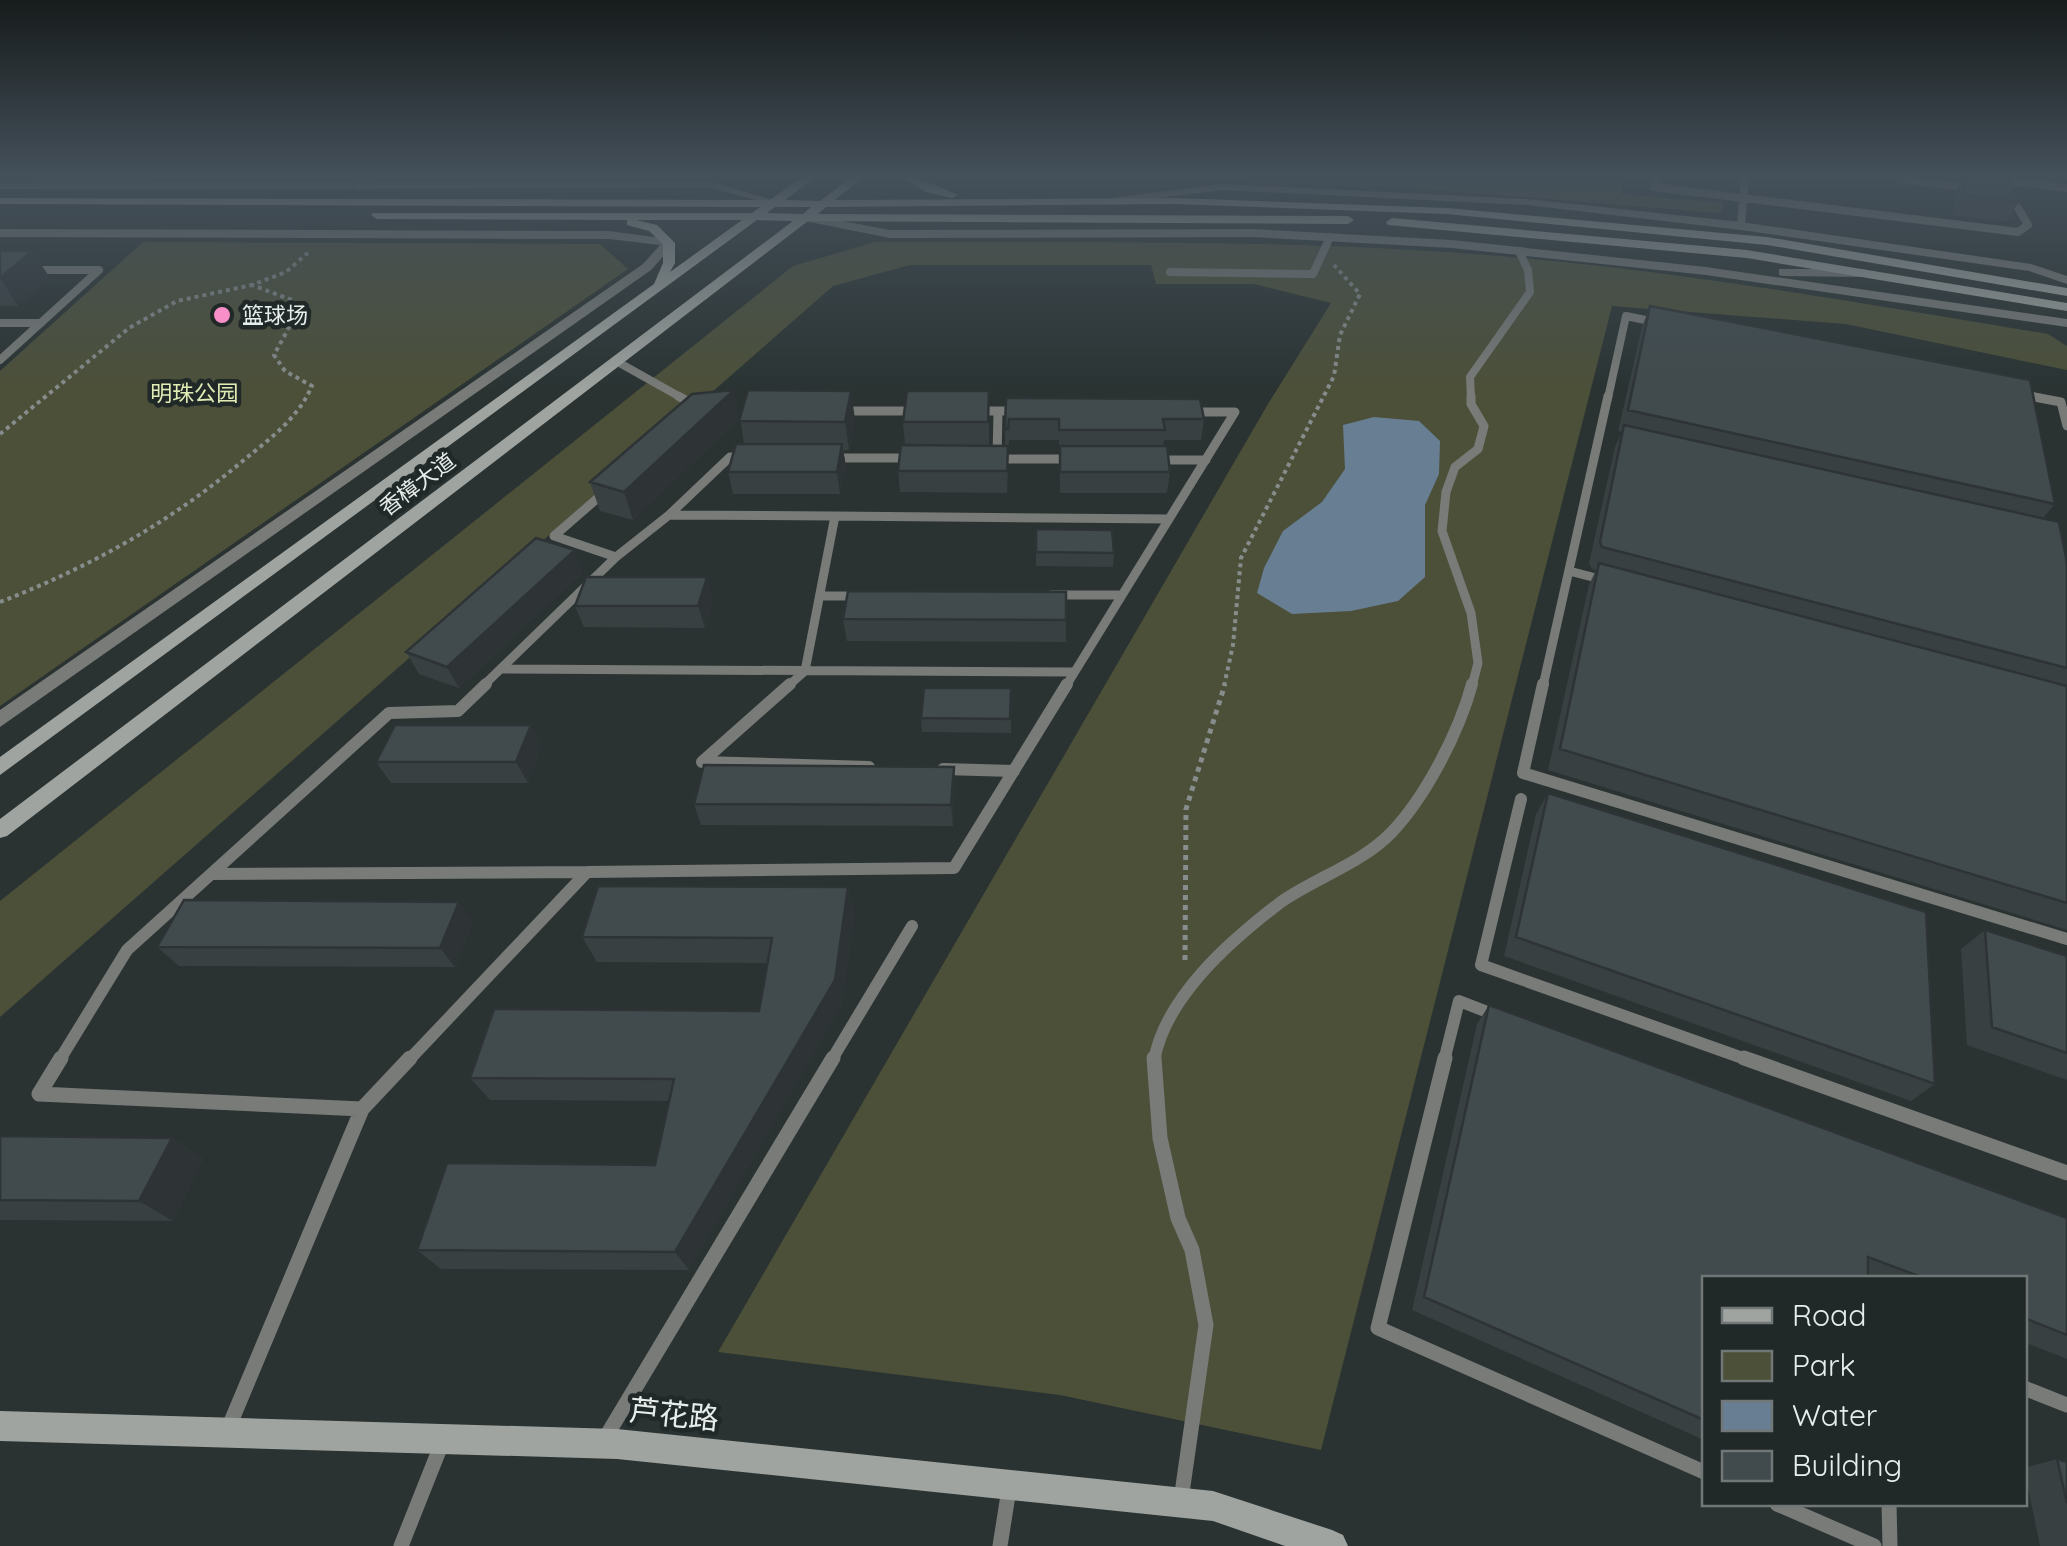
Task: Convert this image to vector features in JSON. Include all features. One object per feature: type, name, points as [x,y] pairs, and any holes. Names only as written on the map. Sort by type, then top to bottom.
[{"type":"main road","points":[[656,288],[669,263],[668,247]]},
{"type":"main road","name":"香樟大道","points":[[0,767],[712,247]]},
{"type":"main road","name":"香樟大道","points":[[0,830],[766,247]]},
{"type":"main road","points":[[1669,247],[1747,254],[2067,307]]},
{"type":"main road","points":[[1803,247],[2067,292]]},
{"type":"main road","name":"芦花路","points":[[0,1426],[602,1444],[1213,1506],[1332,1546]]},
{"type":"street","points":[[0,720],[647,267],[664,247]]},
{"type":"street","points":[[1467,247],[1706,271],[2067,323]]},
{"type":"street","points":[[1836,247],[1918,267]]},
{"type":"street","points":[[1886,247],[2032,268],[2067,280]]},
{"type":"street","points":[[1706,271],[1866,274]]},
{"type":"lane","points":[[1170,272],[1313,274],[1326,247]]},
{"type":"lane","points":[[1181,1503],[1206,1325],[1192,1250],[1178,1218],[1160,1138],[1154,1057],[1185,988],[1282,902],[1363,856],[1393,831],[1440,760],[1466,707],[1478,663],[1471,613],[1442,531],[1446,492],[1455,467],[1478,449],[1484,426],[1470,404],[1470,377],[1530,292],[1528,270],[1519,251]]},
{"type":"lane","points":[[0,360],[99,270],[20,270]]},
{"type":"lane","points":[[1664,324],[1626,316],[1523,773],[2067,939]]},
{"type":"lane","points":[[0,323],[41,323]]},
{"type":"lane","points":[[616,362],[702,410],[686,422]]},
{"type":"lane","points":[[2004,390],[2061,402],[2067,426]]},
{"type":"lane","points":[[821,411],[939,411]]},
{"type":"lane","points":[[959,411],[1038,411]]},
{"type":"lane","points":[[996,458],[998,411]]},
{"type":"lane","points":[[211,874],[954,868],[1235,412],[1176,412]]},
{"type":"lane","points":[[1600,435],[1620,440]]},
{"type":"lane","points":[[362,1109],[39,1094],[128,950],[389,713],[458,711],[616,557],[669,515],[730,457],[749,457]]},
{"type":"lane","points":[[825,458],[920,458]]},
{"type":"lane","points":[[978,458],[1092,459]]},
{"type":"lane","points":[[1149,460],[1206,460]]},
{"type":"lane","points":[[613,486],[554,536],[616,557]]},
{"type":"lane","points":[[669,515],[1169,519]]},
{"type":"lane","points":[[835,516],[805,671],[702,762],[877,767]]},
{"type":"lane","points":[[1569,570],[1608,581]]},
{"type":"lane","points":[[820,596],[876,596]]},
{"type":"lane","points":[[1046,596],[1122,596]]},
{"type":"lane","points":[[501,670],[1074,672]]},
{"type":"lane","points":[[936,768],[1014,771]]},
{"type":"lane","points":[[1521,799],[1480,965],[2067,1173]]},
{"type":"lane","points":[[226,1433],[362,1109],[587,872]]},
{"type":"lane","points":[[602,1444],[912,926]]},
{"type":"lane","points":[[1514,1022],[1459,1001],[1378,1328],[1702,1471]]},
{"type":"lane","points":[[2027,1389],[2067,1405]]},
{"type":"lane","points":[[401,1546],[443,1439]]},
{"type":"lane","points":[[1000,1546],[1010,1485]]},
{"type":"lane","points":[[1782,1506],[1874,1546]]},
{"type":"lane","points":[[1890,1506],[1890,1546]]},
{"type":"path","points":[[0,434],[128,328],[177,301],[252,285],[286,272],[312,247]]},
{"type":"path","points":[[1185,988],[1186,809],[1220,708],[1233,645],[1241,558],[1334,376],[1340,335],[1360,294],[1323,253]]},
{"type":"path","points":[[0,602],[138,540],[200,500],[304,408],[312,386],[285,371],[274,355],[294,318],[292,300],[252,285]]},
{"type":"green space","name":"明珠公园","points":[[137,247],[604,247],[628,269],[0,706],[0,371]]},
{"type":"green space","points":[[857,247],[1345,247],[1450,252],[1662,274],[1855,302],[2048,334],[2067,346],[2067,370],[1846,324],[1612,306],[1321,1450],[1060,1395],[718,1352],[1268,404],[1331,303],[1254,284],[1156,284],[1151,265],[910,265],[833,286],[0,1017],[0,901],[793,266]]},
{"type":"water","points":[[1374,417],[1419,421],[1440,441],[1439,474],[1425,505],[1425,577],[1398,601],[1351,611],[1292,614],[1257,593],[1264,568],[1283,531],[1322,502],[1345,469],[1343,425]]},
{"type":"building","points":[[0,251],[32,251],[0,278]]},
{"type":"building","points":[[1650,306],[2030,380],[2055,504],[1628,410]]},
{"type":"building","points":[[734,390],[624,492],[590,482],[692,394]]},
{"type":"building","points":[[748,390],[851,391],[845,422],[739,421]]},
{"type":"building","points":[[907,391],[989,391],[988,422],[903,422]]},
{"type":"building","points":[[1006,398],[1200,399],[1204,419],[1163,419],[1165,430],[1059,430],[1059,419],[1009,419],[1005,429]]},
{"type":"building","points":[[1624,425],[2059,522],[2067,563],[2067,668],[1602,547]]},
{"type":"building","points":[[736,444],[842,444],[837,472],[728,472]]},
{"type":"building","points":[[901,445],[1008,446],[1007,471],[898,471]]},
{"type":"building","points":[[1060,446],[1167,446],[1170,472],[1060,472]]},
{"type":"building","points":[[1036,529],[1112,530],[1114,553],[1036,552]]},
{"type":"building","points":[[536,538],[575,550],[447,667],[406,652]]},
{"type":"building","points":[[1599,563],[2067,686],[2067,903],[1560,749]]},
{"type":"building","points":[[586,577],[707,577],[698,606],[575,606]]},
{"type":"building","points":[[848,591],[1066,592],[1066,620],[843,619]]},
{"type":"building","points":[[924,688],[1011,688],[1010,719],[921,718]]},
{"type":"building","points":[[395,725],[531,725],[516,762],[376,762]]},
{"type":"building","points":[[704,765],[954,767],[951,805],[694,804]]},
{"type":"building","points":[[1548,793],[1926,912],[1935,1084],[1516,937]]},
{"type":"building","points":[[598,886],[848,887],[835,980],[675,1252],[417,1250],[447,1163],[655,1165],[674,1079],[470,1078],[494,1009],[759,1011],[772,938],[582,937]]},
{"type":"building","points":[[184,900],[459,902],[440,948],[157,947]]},
{"type":"building","points":[[1985,930],[2067,956],[2067,1053],[1992,1027]]},
{"type":"building","points":[[1489,1005],[2067,1218],[2067,1335],[2027,1319],[2027,1276],[1919,1276],[1868,1257],[1868,1276],[1702,1276],[1702,1419],[1424,1297]]},
{"type":"building","points":[[0,1136],[172,1138],[139,1201],[0,1200]]},
{"type":"building","points":[[2057,1459],[2067,1462],[2067,1503]]},
{"type":"place","name":"篮球场","points":[[222,315]]}]
